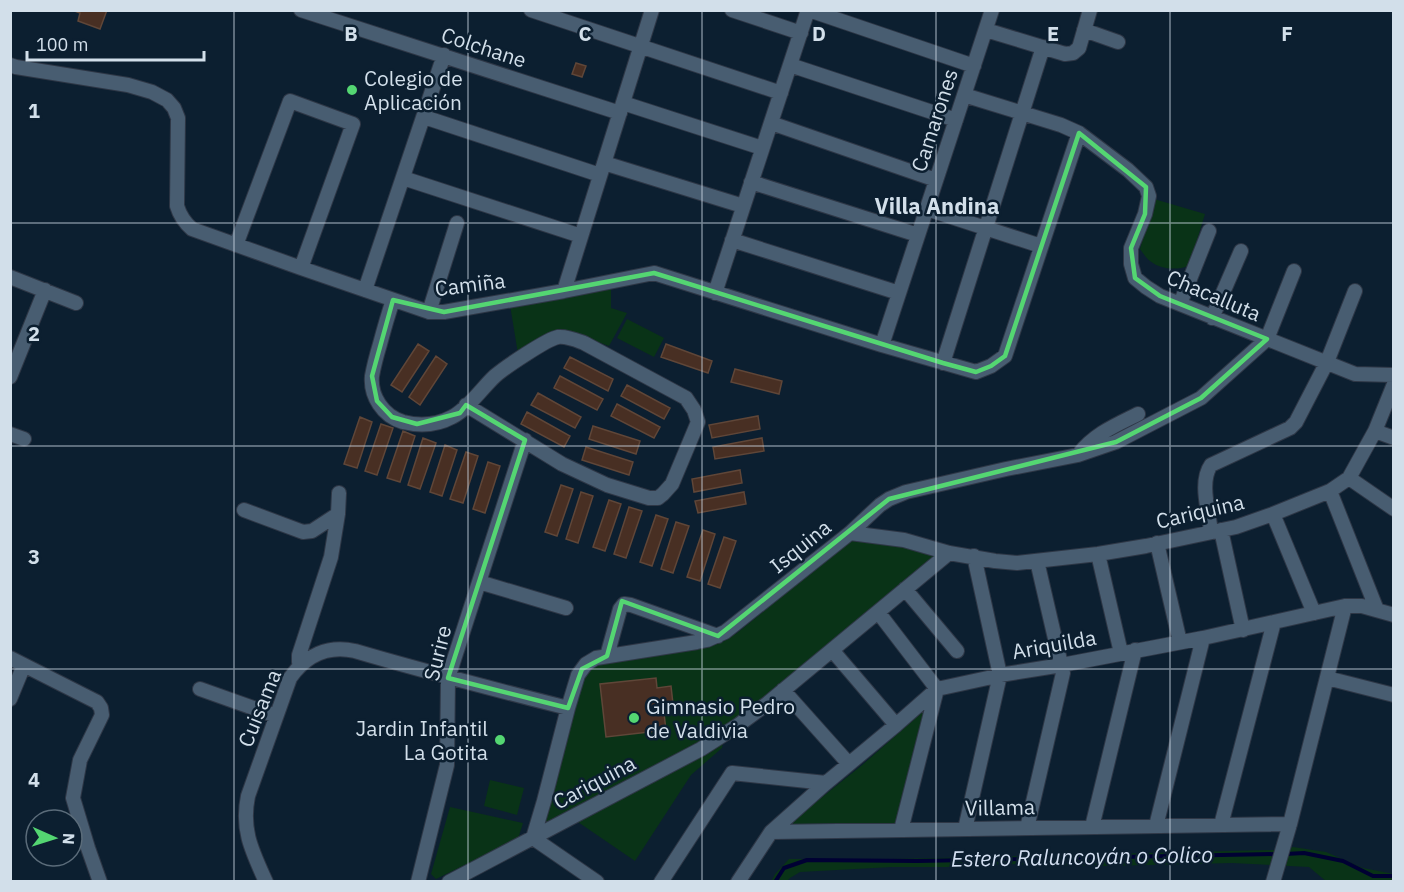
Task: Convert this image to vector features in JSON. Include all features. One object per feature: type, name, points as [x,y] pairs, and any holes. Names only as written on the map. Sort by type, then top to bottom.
[{"type":"street","name":"Colchane","points":[[301,10],[444,55],[762,148]]},
{"type":"street","points":[[531,10],[781,93]]},
{"type":"street","points":[[564,291],[652,10]]},
{"type":"street","points":[[732,10],[801,33]]},
{"type":"street","points":[[715,293],[809,10],[974,66]]},
{"type":"street","name":"Camarones","points":[[882,345],[992,10]]},
{"type":"street","points":[[986,30],[1065,54],[1073,53],[1079,48],[1090,10]]},
{"type":"street","points":[[1084,30],[1118,42]]},
{"type":"street","points":[[943,363],[1043,47]]},
{"type":"street","points":[[365,290],[444,55]]},
{"type":"street","points":[[790,65],[956,120]]},
{"type":"street","name":"Camiña","points":[[12,71],[128,85],[152,92],[167,100],[174,108],[178,118],[177,206],[179,213],[192,229],[429,312],[444,312],[654,273],[882,345],[976,372],[992,366],[1005,356],[1041,246]]},
{"type":"street","points":[[927,209],[1041,246],[1079,133],[1061,125],[964,95]]},
{"type":"street","points":[[236,245],[290,101],[353,124],[301,268]]},
{"type":"street","points":[[423,117],[602,169],[743,206]]},
{"type":"street","points":[[771,123],[936,180]]},
{"type":"street","name":"Chacalluta","points":[[1079,133],[1128,170],[1146,187],[1149,196],[1145,214],[1131,248],[1131,264],[1135,278],[1146,288],[1212,318],[1355,374],[1394,375]]},
{"type":"street","points":[[403,178],[581,236]]},
{"type":"street","points":[[752,182],[918,235]]},
{"type":"street","points":[[429,312],[456,223]]},
{"type":"street","points":[[1180,304],[1209,231]]},
{"type":"street","points":[[732,240],[899,294]]},
{"type":"street","points":[[1212,318],[1241,251]]},
{"type":"street","points":[[1267,339],[1294,271]]},
{"type":"street","points":[[10,277],[76,303]]},
{"type":"street","points":[[10,376],[45,291]]},
{"type":"street","points":[[1243,630],[1204,483],[1208,469],[1211,465],[1293,426],[1303,412],[1327,362],[1354,291]]},
{"type":"street","points":[[393,300],[372,376],[374,393],[381,407],[399,421],[426,424],[452,417],[460,412],[466,405],[496,375],[546,341],[557,337],[585,343],[686,398],[698,422],[672,484],[658,498],[649,498],[595,480],[549,457],[466,405]]},
{"type":"street","name":"Isquina","points":[[533,838],[578,675],[591,661],[607,656],[697,642],[718,636],[733,627],[889,499],[906,492],[1078,455],[1116,442],[1201,398],[1267,339]]},
{"type":"street","name":"Cariquina","points":[[850,533],[904,540],[995,561],[1017,562],[1098,554],[1236,527],[1330,491],[1349,478],[1375,431],[1394,384]]},
{"type":"street","points":[[1078,455],[1086,444],[1102,432],[1138,414]]},
{"type":"street","points":[[1375,431],[1394,438]]},
{"type":"street","points":[[10,434],[24,439]]},
{"type":"street","name":"Surire","points":[[418,882],[447,765],[448,678],[525,440]]},
{"type":"street","points":[[1349,478],[1394,509]]},
{"type":"street","points":[[1330,491],[1377,610]]},
{"type":"street","points":[[300,665],[299,655],[331,557],[339,493]]},
{"type":"street","points":[[244,510],[303,532],[312,531],[338,514]]},
{"type":"street","points":[[1273,514],[1314,613]]},
{"type":"street","points":[[1157,543],[1180,642]]},
{"type":"street","name":"Cariquina","points":[[449,882],[719,738],[753,715],[949,552]]},
{"type":"street","points":[[1098,554],[1121,653]]},
{"type":"street","points":[[965,829],[1000,675],[974,556]]},
{"type":"street","points":[[1028,828],[1063,673],[1037,561]]},
{"type":"street","points":[[479,582],[567,608]]},
{"type":"street","points":[[905,589],[957,651]]},
{"type":"street","points":[[607,656],[620,609],[624,604],[718,636]]},
{"type":"street","points":[[1273,882],[1346,606]]},
{"type":"street","name":"Ariquilda","points":[[771,832],[825,783],[896,726],[937,689],[1000,675],[1243,630],[1346,606],[1362,606],[1394,615]]},
{"type":"street","points":[[878,612],[937,689],[901,830]]},
{"type":"street","points":[[1221,825],[1274,622]]},
{"type":"street","points":[[1156,826],[1203,638]]},
{"type":"street","name":"Cuisama","points":[[266,882],[248,841],[245,807],[290,678],[300,665],[314,655],[347,649],[448,678],[568,708]]},
{"type":"street","points":[[832,650],[896,726]]},
{"type":"street","points":[[1092,827],[1135,650]]},
{"type":"street","points":[[10,658],[97,702],[101,708],[102,715],[80,760],[73,798],[100,882]]},
{"type":"street","points":[[10,699],[24,665]]},
{"type":"street","points":[[1327,678],[1394,694]]},
{"type":"street","points":[[200,689],[276,716]]},
{"type":"street","points":[[783,690],[849,764]]},
{"type":"street","points":[[661,882],[732,773],[825,783]]},
{"type":"street","name":"Villama","points":[[771,832],[1290,824]]},
{"type":"street","points":[[738,882],[771,832]]},
{"type":"street","points":[[533,838],[597,882]]},
{"type":"highlighted area","points":[[1079,133],[1146,187],[1145,214],[1131,248],[1135,278],[1160,296],[1267,339],[1201,398],[1116,442],[889,499],[718,636],[622,601],[607,656],[582,669],[568,708],[448,678],[525,440],[466,405],[460,413],[417,424],[392,417],[377,401],[372,376],[393,300],[444,312],[654,273],[943,363],[976,372],[991,366],[1005,356]]},
{"type":"green space","points":[[1154,199],[1205,214],[1189,266],[1164,268],[1154,264],[1140,249]]},
{"type":"green space","points":[[611,289],[611,308],[627,313],[609,346],[571,332],[518,354],[510,305]]},
{"type":"green space","points":[[627,319],[664,338],[654,357],[617,338]]},
{"type":"green space","points":[[852,539],[876,540],[940,554],[894,595],[726,728],[722,748],[691,775],[635,861],[575,820],[540,828],[573,711],[585,677],[591,668],[599,664],[711,646],[722,642],[737,633]]},
{"type":"green space","points":[[925,710],[897,823],[793,824],[792,819],[861,766]]},
{"type":"green space","points":[[490,780],[524,788],[517,815],[484,806]]},
{"type":"green space","points":[[450,807],[523,823],[518,839],[436,879],[431,874]]},
{"type":"green space","points":[[1293,847],[1326,852],[1363,868],[1394,874],[1393,881],[1327,882],[1309,867],[1232,863],[892,867],[800,872],[787,881],[771,882],[789,859],[892,859],[1274,850]]},
{"type":"building","points":[[72,10],[107,10],[100,29],[78,21],[80,13]]},
{"type":"building","points":[[576,63],[586,66],[582,77],[572,74]]},
{"type":"building","points":[[418,344],[429,351],[402,392],[391,385]]},
{"type":"building","points":[[666,344],[712,361],[708,373],[661,357]]},
{"type":"building","points":[[436,356],[447,364],[420,405],[409,397]]},
{"type":"building","points":[[570,357],[613,379],[608,391],[564,368]]},
{"type":"building","points":[[735,369],[782,381],[779,394],[731,382]]},
{"type":"building","points":[[560,376],[603,399],[597,410],[554,388]]},
{"type":"building","points":[[627,385],[670,408],[664,419],[621,396]]},
{"type":"building","points":[[538,393],[581,417],[575,428],[531,405]]},
{"type":"building","points":[[617,404],[660,427],[654,438],[611,416]]},
{"type":"building","points":[[527,412],[570,436],[564,447],[521,424]]},
{"type":"building","points":[[758,416],[760,429],[712,438],[709,425]]},
{"type":"building","points":[[360,417],[372,422],[357,468],[344,464]]},
{"type":"building","points":[[381,424],[393,428],[377,475],[365,471]]},
{"type":"building","points":[[593,426],[640,441],[636,454],[589,439]]},
{"type":"building","points":[[403,431],[415,436],[400,482],[387,478]]},
{"type":"building","points":[[423,438],[436,443],[420,489],[408,485]]},
{"type":"building","points":[[762,438],[764,451],[715,459],[713,447]]},
{"type":"building","points":[[445,445],[457,450],[442,496],[430,492]]},
{"type":"building","points":[[586,447],[633,462],[629,475],[582,460]]},
{"type":"building","points":[[466,452],[478,456],[463,503],[450,499]]},
{"type":"building","points":[[488,462],[500,466],[485,513],[473,509]]},
{"type":"building","points":[[740,470],[742,483],[694,492],[692,479]]},
{"type":"building","points":[[561,485],[573,489],[557,536],[545,532]]},
{"type":"building","points":[[581,492],[593,496],[578,543],[566,539]]},
{"type":"building","points":[[744,492],[746,504],[698,513],[695,501]]},
{"type":"building","points":[[609,500],[621,504],[605,551],[593,547]]},
{"type":"building","points":[[629,507],[642,511],[626,558],[614,554]]},
{"type":"building","points":[[656,515],[668,519],[652,566],[640,562]]},
{"type":"building","points":[[676,522],[689,526],[673,573],[661,569]]},
{"type":"building","points":[[703,530],[715,534],[700,581],[687,577]]},
{"type":"building","points":[[724,537],[736,541],[720,588],[708,584]]},
{"type":"building","name":"Gimnasio Pedro de Valdivia","points":[[656,678],[657,688],[671,686],[673,704],[663,705],[666,730],[606,737],[600,684]]},
{"type":"waterway","name":"Estero Raluncoyán o Colico","points":[[1285,854],[1304,853],[1343,861],[1373,876],[1394,876]]},
{"type":"waterway","name":"Estero Raluncoyán o Colico","points":[[775,882],[784,868],[807,860],[917,861],[1277,854]]},
{"type":"place","name":"Colegio de Aplicación","points":[[352,90]]},
{"type":"place","name":"Gimnasio Pedro de Valdivia","points":[[634,718]]},
{"type":"place","name":"Jardin Infantil La Gotita","points":[[500,740]]},
{"type":"district","name":"Villa Andina","points":[[937,205]]}]
